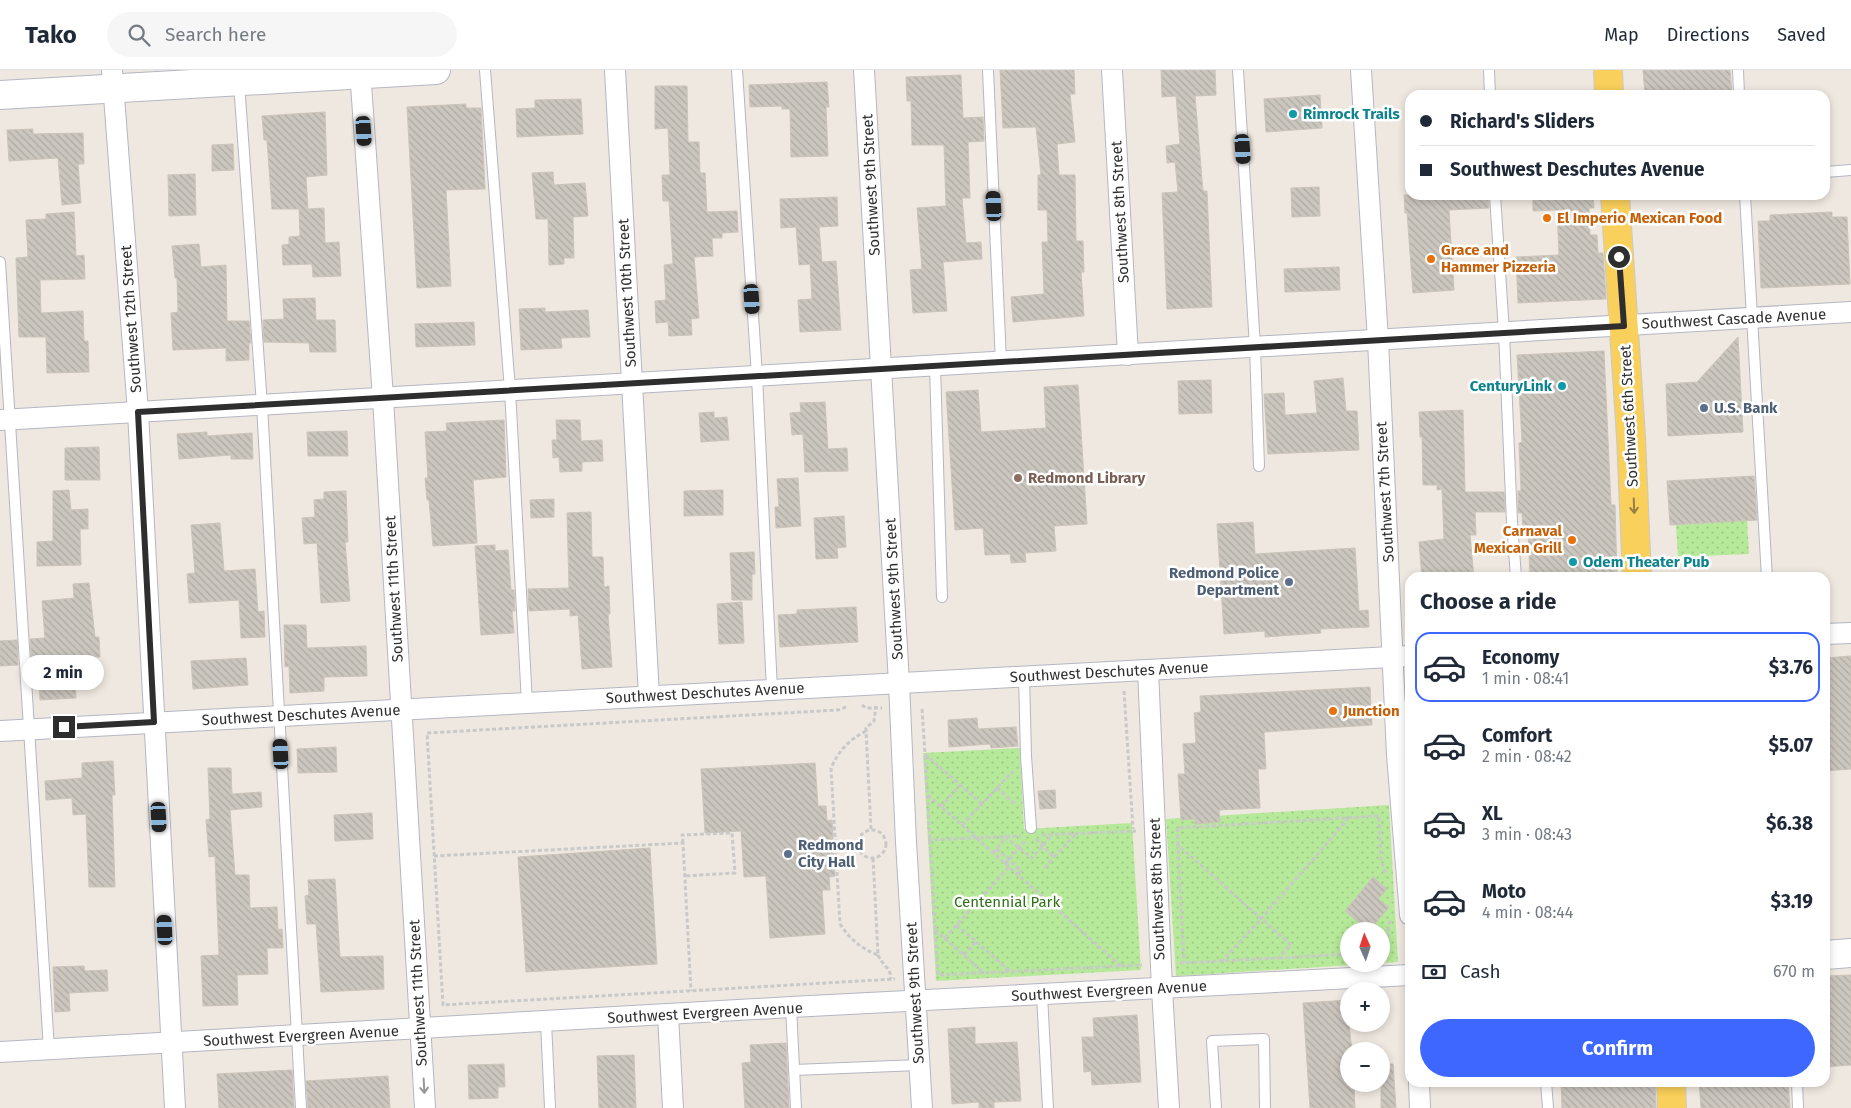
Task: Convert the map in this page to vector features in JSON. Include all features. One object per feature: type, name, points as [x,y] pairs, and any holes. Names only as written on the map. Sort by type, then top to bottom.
[{"type":"main road","points":[[1608,70],[1609,90]]},
{"type":"main road","name":"Southwest 6th Street","points":[[1615,200],[1631,437],[1637,572]]},
{"type":"main road","points":[[1671,1087],[1672,1108]]},
{"type":"street","points":[[0,95],[113,79],[436,70]]},
{"type":"street","name":"Southwest 10th Street","points":[[615,70],[649,696]]},
{"type":"street","name":"Southwest 9th Street","points":[[864,70],[922,1108]]},
{"type":"street","name":"Southwest 8th Street","points":[[1112,70],[1128,354]]},
{"type":"street","name":"Southwest 7th Street","points":[[1361,70],[1401,656],[1405,801]]},
{"type":"street","name":"Southwest 11th Street","points":[[360,72],[383,398],[425,1108]]},
{"type":"street","name":"Southwest 12th Street","points":[[113,79],[138,412],[175,1108]]},
{"type":"street","name":"Southwest Cascade Avenue","points":[[6,420],[1851,312]]},
{"type":"street","points":[[1830,634],[1851,633]]},
{"type":"street","name":"Southwest Deschutes Avenue","points":[[0,731],[1401,656]]},
{"type":"street","name":"Southwest 8th Street","points":[[1148,670],[1169,1108]]},
{"type":"street","points":[[1830,954],[1851,953]]},
{"type":"street","name":"Southwest Evergreen Avenue","points":[[0,1052],[171,1044],[791,1007],[1405,975]]},
{"type":"street","points":[[668,1015],[673,1108]]},
{"type":"street","points":[[1419,1087],[1420,1108]]},
{"type":"lane","points":[[485,70],[510,390],[527,703]]},
{"type":"lane","points":[[737,70],[757,376],[772,690]]},
{"type":"lane","points":[[988,70],[1001,362]]},
{"type":"lane","points":[[1238,70],[1256,347],[1259,466]]},
{"type":"lane","points":[[1489,70],[1490,90]]},
{"type":"lane","points":[[1738,70],[1739,90]]},
{"type":"lane","points":[[239,76],[262,405],[301,1108]]},
{"type":"lane","points":[[1830,172],[1851,170]]},
{"type":"lane","points":[[1495,200],[1516,572]]},
{"type":"lane","points":[[1745,200],[1767,572]]},
{"type":"lane","points":[[0,262],[6,420],[49,1050]]},
{"type":"lane","points":[[935,366],[942,597]]},
{"type":"lane","points":[[1024,676],[1030,832]]},
{"type":"lane","points":[[1042,995],[1048,1108]]},
{"type":"lane","points":[[791,1007],[796,1108]]},
{"type":"lane","points":[[546,1022],[550,1108]]},
{"type":"lane","points":[[1216,1108],[1212,1041],[1264,1039],[1265,1108]]},
{"type":"lane","points":[[794,1070],[919,1065]]},
{"type":"lane","points":[[1546,1087],[1548,1108]]},
{"type":"lane","points":[[1797,1087],[1798,1108]]},
{"type":"path","points":[[1114,690],[1124,690],[1134,831]]},
{"type":"path","points":[[875,700],[874,721],[866,731],[848,742],[840,750],[831,768],[840,924],[854,942],[864,950],[878,955]]},
{"type":"path","points":[[921,703],[938,975],[1148,964]]},
{"type":"path","points":[[851,704],[838,710],[427,733],[442,1005],[891,979]]},
{"type":"path","points":[[860,705],[866,708],[883,708]]},
{"type":"path","points":[[866,731],[871,829]]},
{"type":"path","points":[[925,754],[982,804]]},
{"type":"path","points":[[962,826],[1026,756]]},
{"type":"path","points":[[941,807],[960,785]]},
{"type":"path","points":[[927,795],[1121,966]]},
{"type":"path","points":[[1184,963],[1177,828],[1379,816],[1381,859],[1388,884]]},
{"type":"path","points":[[1221,962],[1349,819]]},
{"type":"path","points":[[871,829],[880,831],[886,838],[886,847],[881,855],[873,858],[868,858],[861,852],[858,844],[858,840],[863,832],[871,829]]},
{"type":"path","points":[[1005,864],[1030,832]]},
{"type":"path","points":[[684,876],[734,873],[732,833],[682,835],[683,843],[684,876],[691,991]]},
{"type":"path","points":[[1045,868],[1075,834]]},
{"type":"path","points":[[993,853],[1006,837],[1032,858],[1052,835]]},
{"type":"path","points":[[434,856],[683,843]]},
{"type":"path","points":[[835,845],[858,844]]},
{"type":"path","points":[[1178,845],[1291,945],[1279,958]]},
{"type":"path","points":[[1043,846],[1054,857]]},
{"type":"path","points":[[997,848],[1021,871],[1018,874]]},
{"type":"path","points":[[873,858],[878,955],[880,962],[888,967],[892,984]]},
{"type":"path","points":[[945,938],[1009,867]]},
{"type":"path","points":[[1390,918],[1390,922]]},
{"type":"path","points":[[957,925],[1012,972]]},
{"type":"path","points":[[935,929],[984,973]]},
{"type":"path","points":[[964,955],[976,942]]},
{"type":"path","points":[[1174,964],[1340,955]]},
{"type":"green space","points":[[1747,520],[1749,554],[1678,557],[1676,525]]},
{"type":"green space","name":"Centennial Park","points":[[1020,748],[1024,829],[1132,823],[1141,970],[936,981],[923,753]]},
{"type":"green space","points":[[1389,805],[1398,962],[1390,962],[1390,922],[1340,922],[1340,966],[1176,976],[1166,819]]},
{"type":"building","points":[[1000,70],[1074,70],[1075,94],[1070,94],[1075,142],[1057,144],[1059,175],[1075,175],[1076,241],[1083,241],[1084,272],[1081,272],[1084,316],[1013,322],[1011,297],[1044,294],[1042,242],[1048,242],[1047,210],[1038,210],[1038,175],[1041,175],[1036,127],[1003,128]]},
{"type":"building","points":[[1161,70],[1215,70],[1216,95],[1195,96],[1203,191],[1207,191],[1212,307],[1167,309],[1162,193],[1178,192],[1175,162],[1167,163],[1166,146],[1180,144],[1176,96],[1162,97]]},
{"type":"building","points":[[1643,70],[1730,70],[1732,90],[1645,90]]},
{"type":"building","points":[[961,75],[963,118],[983,117],[984,141],[968,142],[970,198],[962,198],[966,243],[981,242],[982,259],[943,262],[947,311],[913,313],[910,270],[922,269],[917,208],[946,206],[944,145],[912,145],[911,101],[907,101],[906,77]]},
{"type":"building","points":[[827,82],[829,107],[826,107],[828,156],[791,157],[790,109],[782,109],[782,106],[750,107],[749,85]]},
{"type":"building","points":[[655,86],[687,86],[688,142],[699,142],[700,173],[705,173],[707,212],[737,211],[738,232],[722,233],[722,238],[712,238],[713,256],[694,257],[699,318],[691,319],[692,335],[669,336],[668,322],[656,323],[655,301],[666,300],[664,265],[673,264],[669,201],[663,201],[662,175],[670,175],[668,128],[655,129]]},
{"type":"building","name":"Rimrock Trails","points":[[1320,95],[1322,128],[1266,132],[1264,99]]},
{"type":"building","points":[[581,99],[583,134],[517,137],[516,109],[535,108],[535,100]]},
{"type":"building","points":[[466,104],[466,108],[481,108],[485,189],[446,190],[451,286],[417,288],[407,107]]},
{"type":"building","points":[[325,112],[327,175],[306,177],[308,209],[324,208],[325,243],[339,242],[341,276],[313,277],[312,264],[283,265],[282,245],[289,244],[289,237],[300,236],[299,209],[272,209],[267,140],[264,140],[262,116]]},
{"type":"building","points":[[33,129],[33,134],[83,133],[84,164],[78,164],[81,203],[62,205],[58,158],[9,161],[7,130]]},
{"type":"building","points":[[233,144],[234,170],[212,171],[212,145]]},
{"type":"building","points":[[553,172],[554,185],[585,183],[588,216],[573,217],[574,258],[564,258],[564,264],[549,265],[548,219],[536,219],[532,173]]},
{"type":"building","points":[[195,174],[196,215],[169,216],[168,175]]},
{"type":"building","points":[[1319,187],[1320,216],[1292,217],[1291,188]]},
{"type":"building","name":"Grace and Hammer Pizzeria","points":[[1404,195],[1405,200],[1488,200],[1489,208],[1449,210],[1454,290],[1413,293],[1407,213],[1405,213]]},
{"type":"building","points":[[837,197],[838,226],[819,227],[822,262],[836,261],[841,330],[800,332],[798,300],[812,299],[810,264],[799,265],[796,227],[781,228],[780,199]]},
{"type":"building","points":[[1533,200],[1593,200],[1594,208],[1589,208],[1590,235],[1597,235],[1598,253],[1603,253],[1606,299],[1518,303],[1516,257],[1559,255],[1557,210],[1533,211]]},
{"type":"building","points":[[74,212],[76,256],[84,255],[85,279],[40,280],[41,313],[83,311],[84,341],[88,341],[89,372],[47,373],[46,337],[19,337],[16,258],[28,257],[26,220],[46,219],[46,214]]},
{"type":"building","points":[[1832,212],[1832,217],[1847,217],[1850,284],[1761,288],[1758,221],[1770,221],[1770,215]]},
{"type":"building","points":[[199,244],[201,267],[226,265],[227,321],[249,321],[251,343],[249,343],[249,360],[226,361],[226,348],[173,350],[171,313],[178,312],[177,278],[175,278],[172,246]]},
{"type":"building","points":[[1339,267],[1340,290],[1285,292],[1284,269]]},
{"type":"building","points":[[315,298],[316,320],[335,320],[336,352],[310,352],[309,343],[264,342],[263,320],[284,319],[283,299]]},
{"type":"building","points":[[545,308],[545,312],[588,310],[590,337],[561,338],[562,348],[521,350],[519,309]]},
{"type":"building","points":[[474,322],[475,345],[416,347],[415,324]]},
{"type":"building","name":"U.S. Bank","points":[[1738,337],[1743,432],[1668,436],[1666,384],[1697,382]]},
{"type":"building","points":[[1604,351],[1611,505],[1615,505],[1617,572],[1530,572],[1528,531],[1523,531],[1522,513],[1518,513],[1518,491],[1521,491],[1519,443],[1522,442],[1517,355]]},
{"type":"building","points":[[1343,378],[1346,411],[1357,411],[1359,450],[1268,454],[1264,394],[1284,393],[1285,415],[1317,413],[1314,381]]},
{"type":"building","points":[[1211,380],[1212,413],[1179,414],[1178,381]]},
{"type":"building","name":"Redmond Library","points":[[1078,385],[1087,524],[1054,526],[1056,551],[1025,553],[1026,562],[1011,563],[1010,554],[985,555],[983,528],[955,530],[946,392],[978,390],[981,432],[1046,428],[1044,387]]},
{"type":"building","points":[[825,402],[828,449],[847,448],[848,471],[805,472],[803,434],[792,435],[790,413],[801,412],[800,403]]},
{"type":"building","points":[[1463,410],[1465,492],[1504,492],[1505,512],[1475,512],[1476,535],[1470,535],[1473,572],[1422,572],[1419,542],[1444,539],[1442,489],[1437,490],[1437,485],[1423,485],[1422,437],[1420,437],[1419,412]]},
{"type":"building","points":[[714,412],[714,418],[727,417],[729,440],[701,442],[699,413]]},
{"type":"building","points":[[504,420],[506,477],[473,480],[477,543],[433,546],[425,478],[428,478],[425,432],[447,431],[446,423]]},
{"type":"building","points":[[556,420],[580,420],[581,441],[602,440],[603,461],[582,462],[582,471],[560,472],[559,457],[553,458],[552,440],[557,440]]},
{"type":"building","points":[[347,431],[348,456],[308,456],[307,432]]},
{"type":"building","points":[[207,432],[207,436],[252,433],[253,459],[231,459],[231,455],[179,459],[177,434]]},
{"type":"building","points":[[99,447],[100,480],[65,480],[65,448]]},
{"type":"building","points":[[1754,476],[1757,520],[1670,525],[1667,481]]},
{"type":"building","points":[[798,478],[801,526],[776,528],[775,507],[779,507],[777,479]]},
{"type":"building","points":[[69,490],[71,510],[88,509],[88,529],[80,529],[81,565],[37,566],[37,542],[53,541],[53,491]]},
{"type":"building","points":[[723,490],[723,515],[684,516],[684,491]]},
{"type":"building","points":[[346,491],[348,542],[345,542],[350,601],[321,603],[317,543],[304,544],[302,518],[315,517],[314,500],[324,499],[324,492]]},
{"type":"building","points":[[554,499],[554,517],[531,518],[530,500]]},
{"type":"building","points":[[591,512],[592,557],[603,557],[604,587],[609,586],[610,614],[608,614],[612,667],[582,669],[578,615],[570,616],[570,609],[529,611],[528,589],[569,588],[567,513]]},
{"type":"building","points":[[844,516],[846,547],[837,548],[838,558],[816,559],[814,518]]},
{"type":"building","name":"Redmond Police Department","points":[[1253,522],[1255,554],[1355,548],[1359,611],[1368,610],[1369,627],[1320,629],[1321,633],[1265,637],[1265,631],[1224,634],[1217,524]]},
{"type":"building","points":[[220,523],[224,571],[255,569],[258,612],[264,611],[265,637],[241,638],[239,600],[189,603],[187,574],[195,573],[191,525]]},
{"type":"building","points":[[495,545],[495,551],[508,550],[511,590],[514,590],[515,611],[512,611],[514,633],[481,635],[475,546]]},
{"type":"building","points":[[754,552],[755,574],[752,574],[752,600],[732,600],[730,553]]},
{"type":"building","points":[[89,583],[95,637],[99,637],[100,657],[77,658],[77,664],[74,664],[76,698],[40,700],[38,664],[32,665],[30,639],[45,638],[42,601],[74,598],[73,584]]},
{"type":"building","points":[[742,602],[744,643],[719,644],[717,604]]},
{"type":"building","points":[[856,607],[858,642],[780,647],[778,615],[797,614],[797,610]]},
{"type":"building","points":[[284,625],[306,625],[307,648],[366,646],[367,676],[324,677],[324,691],[290,693],[289,666],[285,667]]},
{"type":"building","points":[[17,640],[18,665],[0,666],[0,641]]},
{"type":"building","points":[[1851,656],[1851,769],[1830,771],[1830,658]]},
{"type":"building","points":[[246,658],[248,685],[193,689],[191,661]]},
{"type":"building","points":[[1370,687],[1372,725],[1264,732],[1266,769],[1258,769],[1260,808],[1219,810],[1220,822],[1195,824],[1195,819],[1181,820],[1178,774],[1185,774],[1183,744],[1196,743],[1194,713],[1201,712],[1200,696]]},
{"type":"building","points":[[977,718],[978,729],[1016,727],[1018,746],[991,748],[990,744],[949,747],[948,720]]},
{"type":"building","points":[[336,747],[337,772],[298,773],[297,749]]},
{"type":"building","points":[[113,761],[115,795],[112,795],[115,887],[89,887],[86,814],[73,815],[72,798],[46,800],[45,781],[82,778],[82,763]]},
{"type":"building","name":"Redmond City Hall","points":[[815,763],[818,806],[826,806],[827,821],[832,820],[835,876],[829,877],[830,890],[822,890],[825,934],[770,938],[766,876],[744,877],[741,831],[705,833],[701,769]]},
{"type":"building","points":[[208,768],[231,768],[232,794],[261,792],[262,807],[230,810],[235,875],[249,875],[250,908],[277,907],[278,930],[282,929],[283,948],[267,948],[268,974],[237,975],[238,1005],[203,1006],[201,956],[219,955],[215,856],[209,857],[206,820],[210,819]]},
{"type":"building","points":[[1055,790],[1056,808],[1040,809],[1038,791]]},
{"type":"building","points":[[372,813],[373,839],[335,841],[334,815]]},
{"type":"building","points":[[650,848],[657,964],[526,972],[518,857]]},
{"type":"building","points":[[1373,877],[1387,889],[1378,899],[1389,907],[1376,922],[1358,922],[1345,911]]},
{"type":"building","points":[[335,879],[340,957],[383,956],[384,989],[321,992],[316,924],[307,924],[305,896],[309,895],[308,880]]},
{"type":"building","points":[[84,966],[85,971],[107,970],[108,991],[69,993],[70,1011],[55,1012],[53,967]]},
{"type":"building","points":[[1851,975],[1851,1065],[1830,1067],[1830,976]]},
{"type":"building","points":[[1340,1001],[1340,1032],[1350,1032],[1351,1042],[1340,1042],[1340,1092],[1354,1092],[1355,1108],[1310,1108],[1303,1003]]},
{"type":"building","points":[[1137,1015],[1141,1082],[1092,1085],[1091,1071],[1084,1072],[1082,1037],[1094,1037],[1093,1018]]},
{"type":"building","points":[[975,1027],[975,1044],[1017,1042],[1021,1101],[994,1102],[994,1108],[979,1108],[979,1102],[952,1104],[948,1029]]},
{"type":"building","points":[[786,1043],[789,1108],[745,1108],[742,1063],[751,1062],[750,1045]]},
{"type":"building","points":[[634,1055],[636,1108],[599,1108],[597,1056]]},
{"type":"building","points":[[504,1064],[505,1087],[498,1087],[498,1098],[469,1099],[468,1065]]},
{"type":"building","points":[[1390,1064],[1393,1064],[1396,1108],[1381,1108],[1381,1092],[1390,1092]]},
{"type":"building","points":[[292,1070],[294,1108],[219,1108],[217,1074]]},
{"type":"building","points":[[388,1076],[390,1108],[308,1108],[306,1081]]},
{"type":"building","points":[[1561,1087],[1655,1087],[1656,1108],[1562,1108]]},
{"type":"building","points":[[1699,1087],[1788,1087],[1790,1108],[1701,1108]]},
{"type":"place","name":"Rimrock Trails","points":[[1293,114]]},
{"type":"place","name":"El Imperio Mexican Food","points":[[1547,218]]},
{"type":"place","name":"Grace and Hammer Pizzeria","points":[[1431,259]]},
{"type":"place","name":"CenturyLink","points":[[1562,386]]},
{"type":"place","name":"U.S. Bank","points":[[1704,408]]},
{"type":"place","name":"Redmond Library","points":[[1018,478]]},
{"type":"place","name":"Carnaval Mexican Grill","points":[[1572,540]]},
{"type":"place","name":"Odem Theater Pub","points":[[1573,562]]},
{"type":"place","name":"Redmond Police Department","points":[[1289,582]]},
{"type":"place","name":"Junction","points":[[1333,711]]},
{"type":"place","name":"Redmond City Hall","points":[[788,854]]},
{"type":"route","points":[[64,727],[154,722],[138,412],[1624,326],[1619,257]]}]
